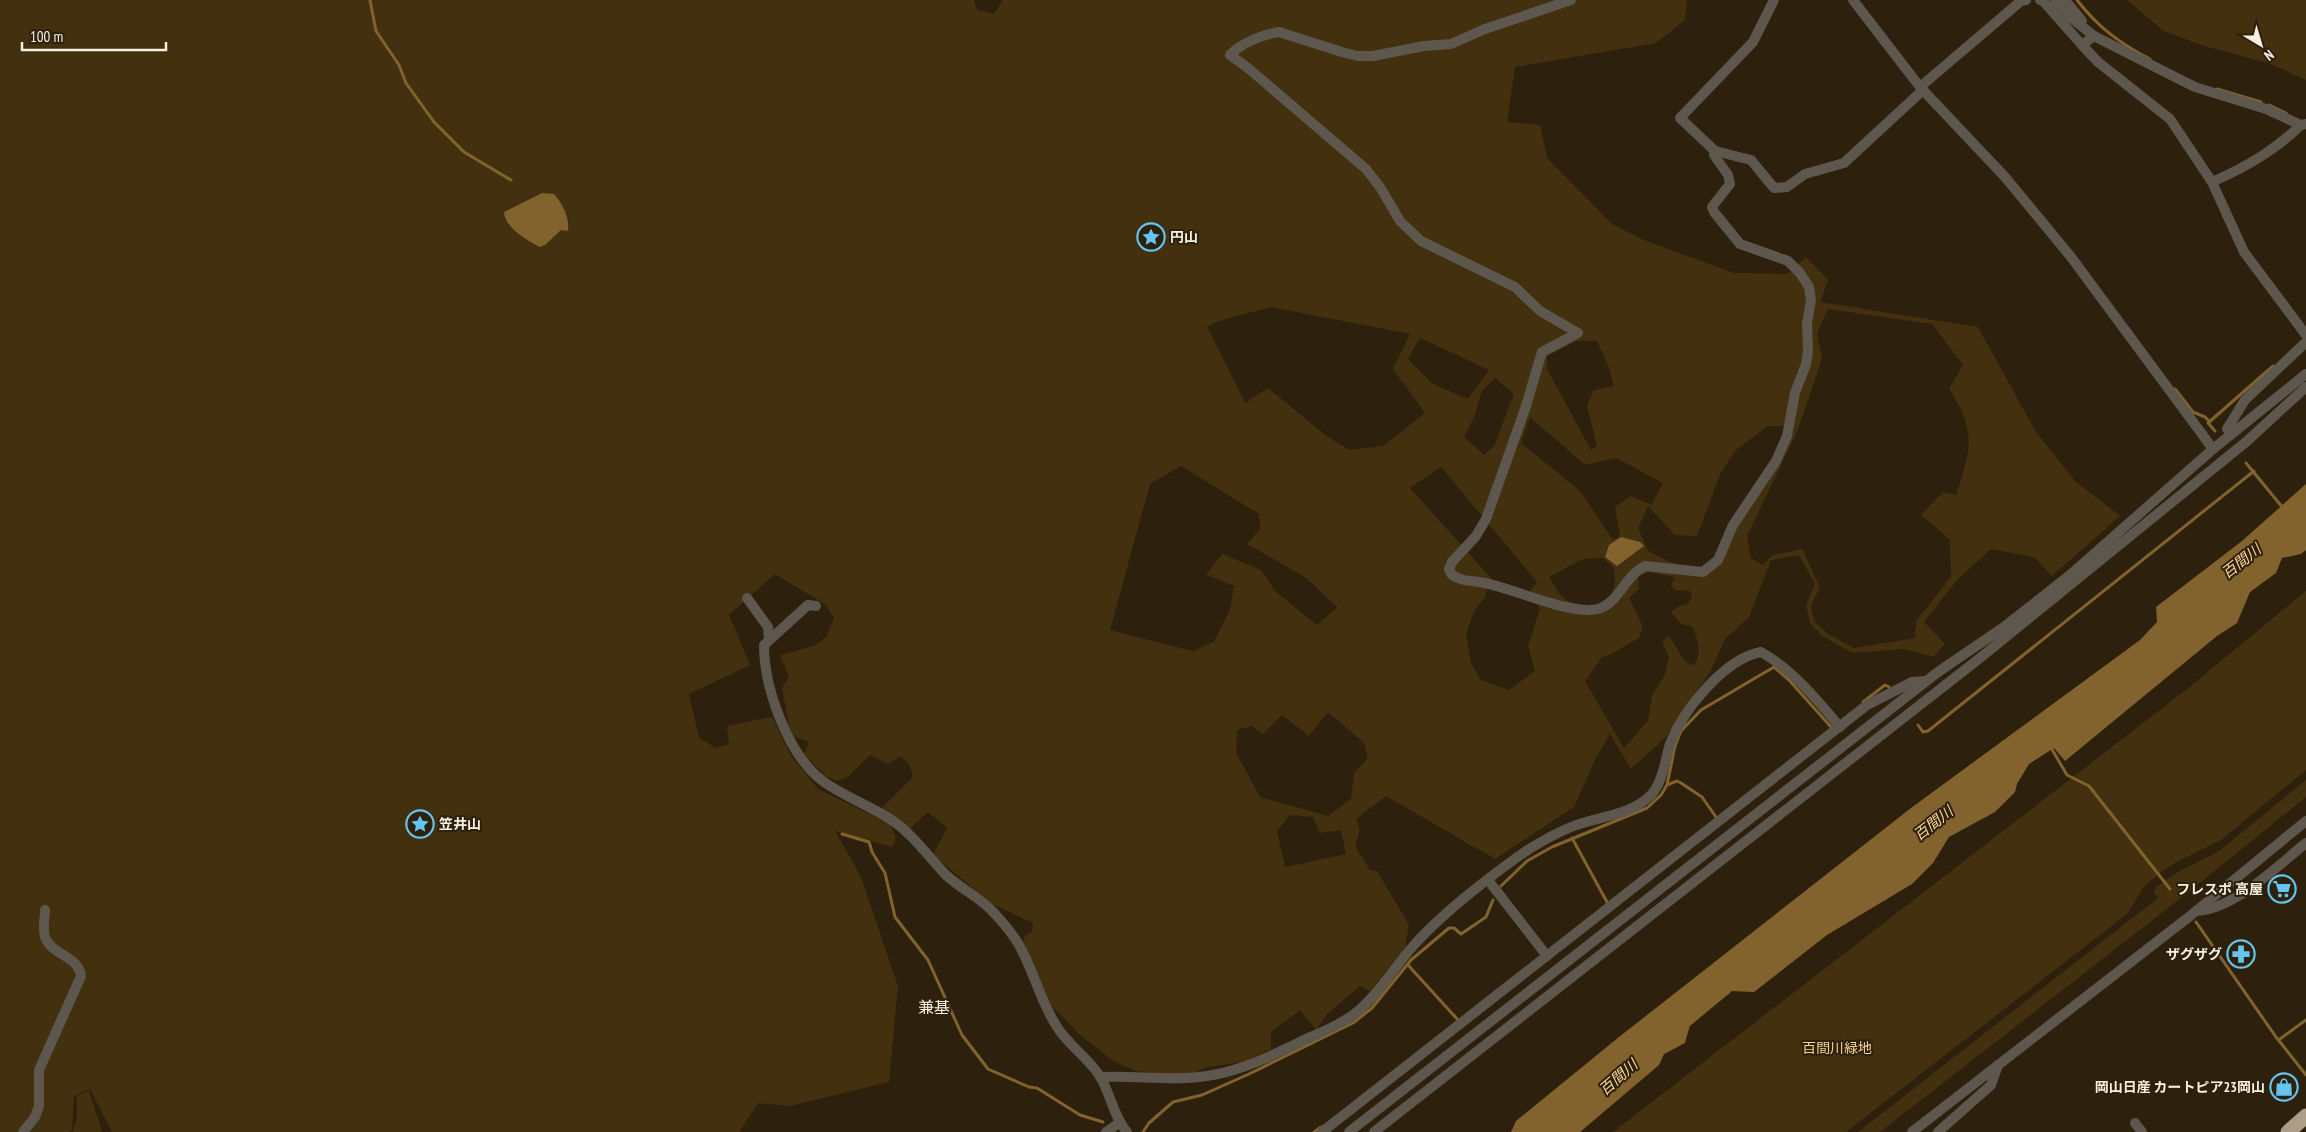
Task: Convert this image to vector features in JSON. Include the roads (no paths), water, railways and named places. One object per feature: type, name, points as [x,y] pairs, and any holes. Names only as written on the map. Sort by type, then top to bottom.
[{"type":"highway","points":[[2288,1132],[2306,1116]]},
{"type":"street","points":[[1571,0],[1485,29],[1442,46],[1424,46],[1373,56],[1357,56],[1279,32],[1270,33],[1235,50],[1230,55],[1366,169],[1380,187],[1400,221],[1421,242],[1515,287],[1540,311],[1578,333],[1542,352],[1526,408],[1486,519],[1476,536],[1452,562],[1449,569],[1458,578],[1516,591],[1576,610],[1591,610],[1602,608],[1637,570],[1645,566],[1703,572],[1718,560],[1733,525],[1776,461],[1787,436],[1795,393],[1806,364],[1808,352],[1807,323],[1811,300],[1809,287],[1788,261],[1740,244],[1714,212],[1712,207],[1730,184],[1728,175],[1714,155],[1715,151]]},
{"type":"street","points":[[1774,0],[1753,42],[1680,118],[1715,151],[1751,160],[1774,188],[1787,187],[1805,174],[1844,163],[1921,88],[2021,1],[2026,0]]},
{"type":"street","points":[[1853,0],[1921,88],[2005,177],[2071,257],[2213,449]]},
{"type":"street","points":[[2040,0],[2043,1],[2098,62],[2170,119],[2212,182],[2244,252],[2306,337],[2246,400],[2227,429],[2231,434]]},
{"type":"street","points":[[2055,0],[2069,16],[2094,36],[2195,87],[2266,109],[2303,124],[2280,144],[2257,160],[2212,182]]},
{"type":"street","points":[[2065,0],[2094,36]]},
{"type":"street","points":[[2082,45],[2094,36]]},
{"type":"street","points":[[1349,1132],[1926,681],[2004,628],[2070,575],[2213,449],[2306,374]]},
{"type":"street","points":[[1374,1132],[1988,652],[2239,448],[2306,387]]},
{"type":"street","points":[[747,598],[768,626],[769,639]]},
{"type":"street","points":[[816,606],[808,605],[764,645],[766,670],[776,707],[790,743],[798,755],[824,782],[891,819],[932,858],[947,876],[976,896],[997,915],[1019,944],[1040,997],[1057,1028],[1100,1077],[1119,1123],[1127,1132]]},
{"type":"street","points":[[1100,1077],[1179,1079],[1212,1075],[1247,1066],[1347,1019],[1370,1000],[1416,943],[1488,880],[1518,857],[1569,828],[1632,809],[1644,802],[1654,792],[1671,744],[1680,724],[1692,705],[1732,665],[1755,653],[1762,652],[1780,664],[1811,694],[1838,725]]},
{"type":"street","points":[[1322,1132],[1545,953],[1838,725],[1867,705],[1912,682],[1926,681]]},
{"type":"street","points":[[1912,1132],[2196,911],[2306,821]]},
{"type":"street","points":[[2196,911],[2210,910],[2238,896],[2306,843]]},
{"type":"street","points":[[1488,880],[1545,953]]},
{"type":"street","points":[[23,1132],[35,1117],[39,1106],[39,1070],[80,976],[76,964],[55,950],[46,939],[44,929],[46,910]]},
{"type":"street","points":[[1938,1132],[1991,1085],[1998,1065]]},
{"type":"street","points":[[1106,1132],[1119,1123]]},
{"type":"street","points":[[2135,1123],[2142,1132]]},
{"type":"water","points":[[542,193],[554,194],[557,198],[565,211],[568,231],[561,230],[545,245],[540,247],[512,228],[505,218],[504,212]]},
{"type":"water","points":[[2306,484],[2306,550],[2301,554],[2282,558],[2276,573],[2250,592],[2237,623],[2217,636],[2065,761],[2054,748],[2029,764],[2017,784],[2015,792],[1995,812],[1949,837],[1933,863],[1912,884],[1827,935],[1754,992],[1709,990],[1697,1000],[1685,1043],[1664,1054],[1659,1065],[1580,1132],[1511,1132],[1516,1121],[1619,1037],[1911,808],[2140,640],[2157,622],[2156,607],[2242,541]]},
{"type":"water","points":[[1621,537],[1640,542],[1644,546],[1617,566],[1605,557],[1609,545]]},
{"type":"waterway","points":[[370,0],[376,31],[399,65],[406,83],[434,122],[464,152],[511,180]]},
{"type":"waterway","points":[[2077,0],[2110,34],[2150,59]]},
{"type":"waterway","points":[[2217,89],[2261,102]]},
{"type":"waterway","points":[[2269,105],[2286,113]]},
{"type":"waterway","points":[[2215,431],[2208,423],[2273,366]]},
{"type":"waterway","points":[[2175,389],[2193,412],[2205,417],[2210,422]]},
{"type":"waterway","points":[[2246,463],[2283,508]]},
{"type":"waterway","points":[[1918,725],[1923,732],[1928,731],[2254,471]]},
{"type":"waterway","points":[[1501,886],[1527,861],[1552,847],[1647,808],[1661,795],[1667,785],[1675,746],[1681,731],[1701,710],[1774,667],[1789,680],[1831,727]]},
{"type":"waterway","points":[[1863,702],[1885,685],[1889,687]]},
{"type":"waterway","points":[[2050,746],[2067,775],[2089,786],[2170,889]]},
{"type":"waterway","points":[[1667,785],[1677,781],[1681,783],[1702,797],[1716,817]]},
{"type":"waterway","points":[[842,834],[869,842],[872,852],[885,873],[895,917],[928,960],[962,1035],[988,1069],[1029,1087],[1037,1088],[1080,1115],[1103,1122]]},
{"type":"waterway","points":[[1572,838],[1607,902]]},
{"type":"waterway","points":[[1143,1132],[1149,1123],[1173,1102],[1202,1095],[1353,1023],[1372,1008],[1411,960],[1449,928],[1454,928],[1461,934],[1486,917],[1493,900]]},
{"type":"waterway","points":[[2196,922],[2276,1037],[2306,1075]]},
{"type":"waterway","points":[[1408,965],[1458,1020]]},
{"type":"waterway","name":"百間川","points":[[1677,1025],[1736,976]]},
{"type":"waterway","points":[[2280,1039],[2306,1020]]},
{"type":"waterway","points":[[1314,1132],[1321,1127]]},
{"type":"place","name":"円山","points":[[1151,237]]},
{"type":"place","name":"笠井山","points":[[420,824]]},
{"type":"place","name":"フレスポ 高屋","points":[[2282,889]]},
{"type":"place","name":"ザグザグ","points":[[2241,954]]},
{"type":"place","name":"岡山日産 カートピア23岡山","points":[[2284,1087]]},
{"type":"district","name":"兼基","points":[[934,1007]]},
{"type":"park label","name":"百間川緑地","points":[[1837,1048]]}]
